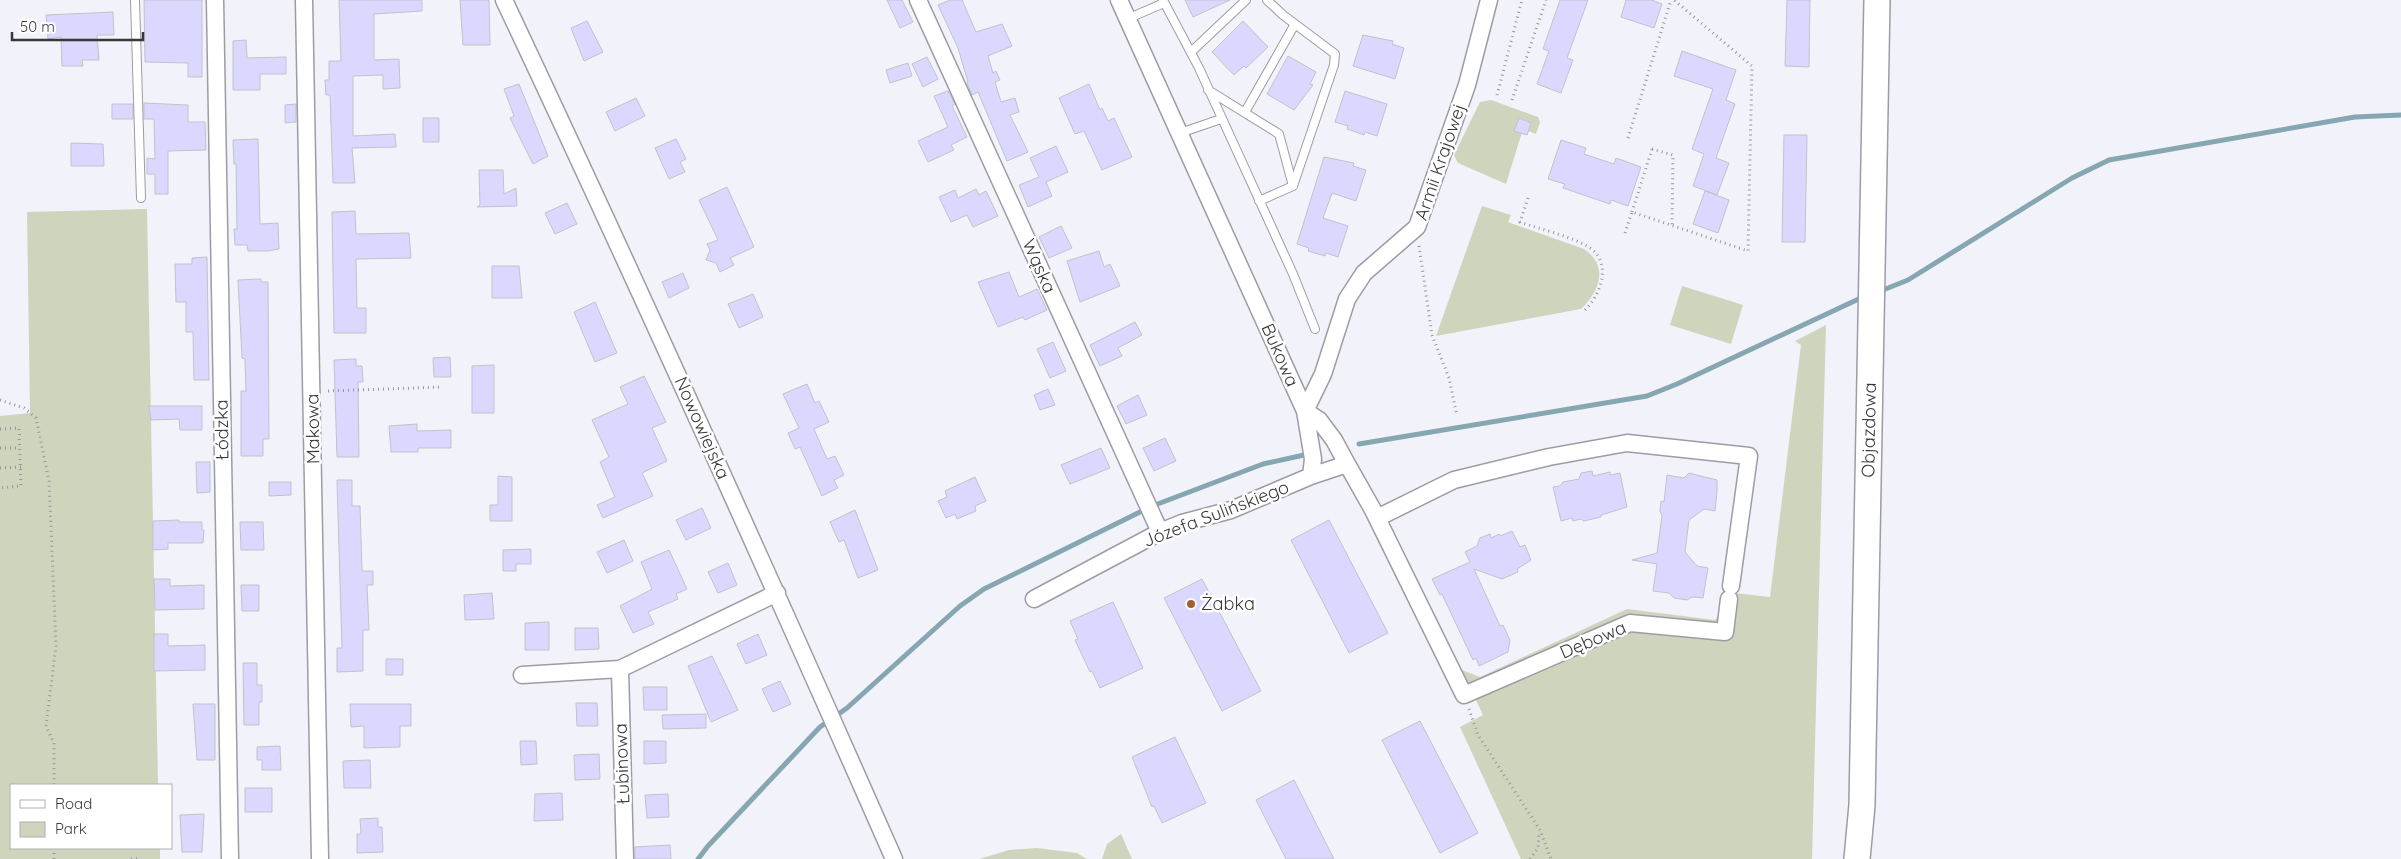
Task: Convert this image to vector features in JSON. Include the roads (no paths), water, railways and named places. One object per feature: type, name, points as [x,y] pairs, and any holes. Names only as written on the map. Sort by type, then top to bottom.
[{"type":"main road","name":"Objazdowa","points":[[1857,859],[1862,805],[1878,0]]},
{"type":"street","name":"Łódzka","points":[[215,0],[230,859]]},
{"type":"street","name":"Makowa","points":[[304,0],[320,859]]},
{"type":"street","name":"Nowowiejska","points":[[504,0],[603,210],[777,593],[894,859]]},
{"type":"street","name":"Wąska","points":[[918,0],[1160,532]]},
{"type":"street","name":"Bukowa","points":[[1119,0],[1305,411],[1319,420],[1334,440],[1348,464],[1377,518],[1464,695]]},
{"type":"street","name":"Armii Krajowej","points":[[1305,411],[1323,374],[1347,299],[1364,273],[1417,228],[1467,85],[1489,0]]},
{"type":"street","points":[[1305,411],[1313,458],[1311,476]]},
{"type":"street","name":"Dębowa","points":[[1377,518],[1454,480],[1549,457],[1628,443],[1749,456],[1725,632],[1630,623],[1464,695]]},
{"type":"street","name":"Józefa Sulińskiego","points":[[1034,599],[1160,532],[1182,523],[1230,510],[1311,476],[1348,464]]},
{"type":"street","points":[[522,675],[620,669],[777,593]]},
{"type":"street","name":"Łubinowa","points":[[620,669],[625,859]]},
{"type":"lane","points":[[135,0],[141,198]]},
{"type":"lane","points":[[1191,52],[1246,0]]},
{"type":"lane","points":[[1259,201],[1293,186],[1334,65],[1335,54],[1267,0]]},
{"type":"lane","points":[[1127,19],[1164,1],[1191,52],[1315,329]]},
{"type":"lane","points":[[1245,112],[1295,24]]},
{"type":"lane","points":[[1208,90],[1279,134],[1293,186]]},
{"type":"lane","points":[[1180,133],[1221,119]]},
{"type":"waterway","points":[[1878,292],[1908,280],[2072,178],[2109,160],[2355,117],[2401,115]]},
{"type":"waterway","points":[[1359,444],[1647,396],[1677,384],[1863,297]]},
{"type":"waterway","points":[[1155,505],[1263,464],[1304,455]]},
{"type":"waterway","points":[[698,859],[820,727],[847,708],[960,606],[984,589],[1142,511]]},
{"type":"place","name":"Żabka","points":[[1191,604]]}]
